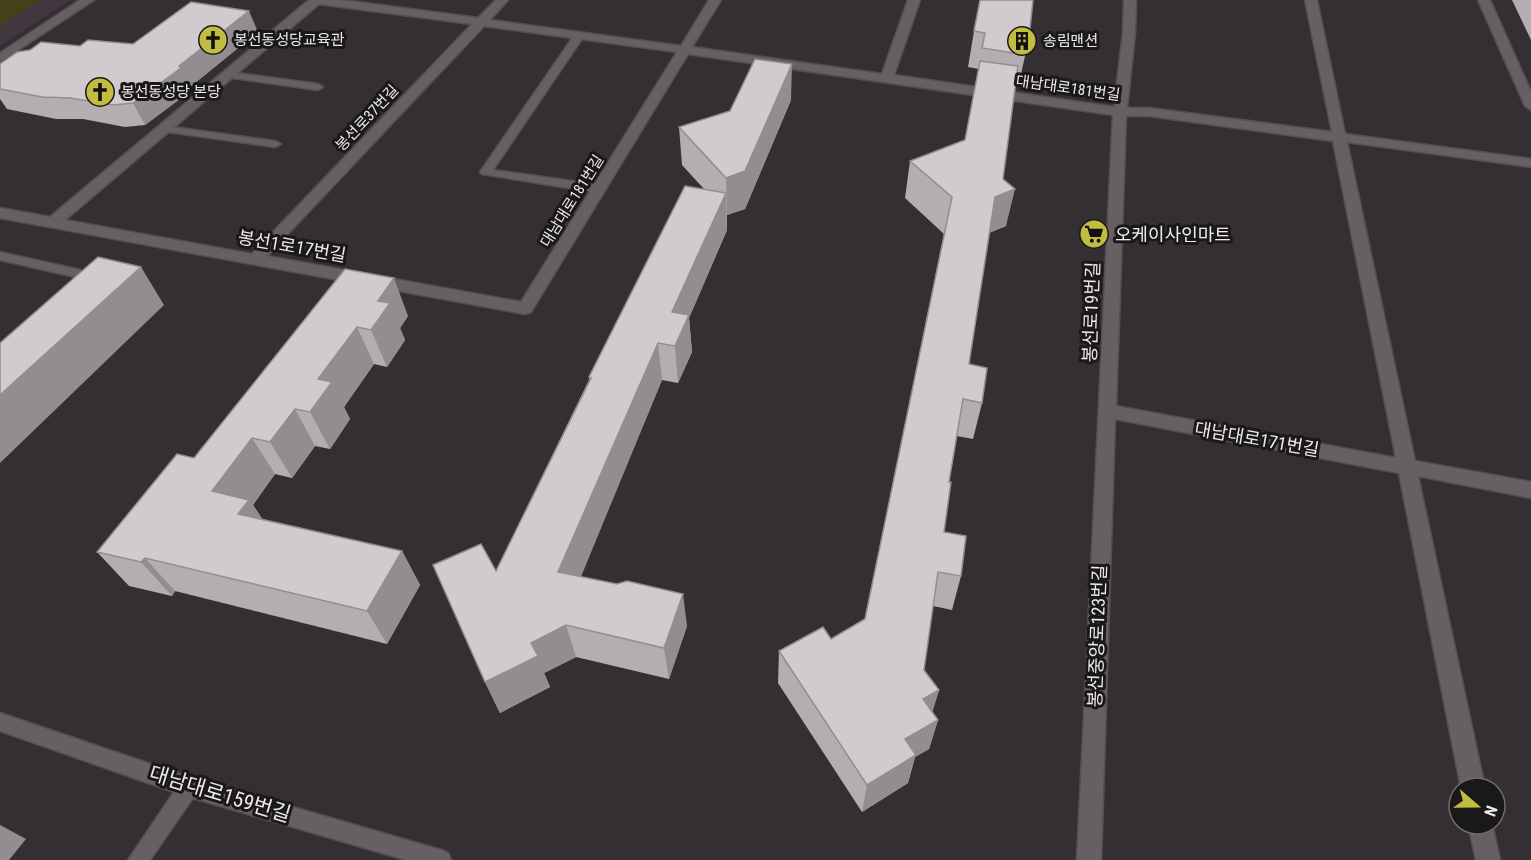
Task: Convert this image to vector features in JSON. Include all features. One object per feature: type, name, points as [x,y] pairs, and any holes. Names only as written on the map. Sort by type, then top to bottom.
[{"type":"street","points":[[0,58],[87,0]]},
{"type":"street","name":"대남대로181번길","points":[[165,129],[317,0],[1121,112],[1149,112],[1531,163]]},
{"type":"street","name":"봉선로37번길","points":[[256,259],[502,0]]},
{"type":"street","points":[[685,50],[715,0]]},
{"type":"street","points":[[886,79],[914,0]]},
{"type":"street","name":"봉선로19번길","points":[[1106,411],[1118,126],[1130,0]]},
{"type":"street","points":[[1311,0],[1471,776]]},
{"type":"street","points":[[1484,0],[1531,106]]},
{"type":"street","name":"대남대로181번길","points":[[525,308],[685,50]]},
{"type":"street","points":[[52,223],[165,129]]},
{"type":"street","name":"봉선1로17번길","points":[[0,213],[525,308]]},
{"type":"street","name":"대남대로171번길","points":[[1106,411],[1531,490]]},
{"type":"street","name":"봉선중앙로123번길","points":[[1089,860],[1106,411]]},
{"type":"street","points":[[1483,836],[1488,860]]},
{"type":"lane","points":[[579,36],[486,172],[600,189]]},
{"type":"lane","points":[[229,75],[318,87]]},
{"type":"lane","points":[[165,129],[275,144]]},
{"type":"lane","points":[[0,256],[80,274],[71,282]]},
{"type":"lane","name":"대남대로159번길","points":[[0,723],[189,787],[441,860]]},
{"type":"lane","points":[[138,860],[189,787]]},
{"type":"shaded area","points":[[0,0],[70,0],[0,46]]},
{"type":"shaded area","points":[[0,0],[41,0],[0,25]]},
{"type":"building","points":[[980,0],[1033,0],[1029,38],[1022,37],[1020,54],[982,48],[985,33],[974,31]]},
{"type":"building","points":[[191,2],[249,11],[179,66],[181,68],[133,103],[113,105],[70,98],[42,97],[0,89],[0,64],[17,52],[30,50],[41,42],[80,46],[88,40],[133,44]]},
{"type":"building","points":[[755,59],[792,64],[745,171],[726,178],[679,127],[730,111]]},
{"type":"building","points":[[980,61],[1018,66],[1003,179],[1015,189],[995,197],[969,364],[987,368],[982,403],[963,399],[949,482],[951,482],[944,532],[966,536],[961,576],[938,572],[924,670],[939,690],[923,699],[938,720],[905,739],[916,755],[867,785],[779,651],[823,627],[831,639],[865,619],[952,197],[910,161],[965,140]]},
{"type":"building","points":[[685,186],[726,193],[672,312],[689,315],[675,346],[658,343],[558,572],[617,584],[627,581],[683,594],[664,648],[566,625],[531,643],[538,656],[485,682],[433,565],[481,544],[496,571],[591,378],[589,377]]},
{"type":"building","points":[[98,257],[141,267],[0,395],[0,343]]},
{"type":"building","points":[[345,269],[394,278],[378,301],[390,303],[371,330],[357,327],[318,379],[332,382],[310,412],[295,409],[270,442],[252,438],[212,491],[249,500],[238,514],[402,551],[367,611],[145,558],[141,562],[97,552],[177,454],[194,458]]},
{"type":"place","name":"봉선동성당교육관","points":[[213,40]]},
{"type":"place","name":"송림맨션","points":[[1022,41]]},
{"type":"place","name":"봉선동성당 본당","points":[[100,92]]},
{"type":"place","name":"오케이사인마트","points":[[1094,234]]}]
